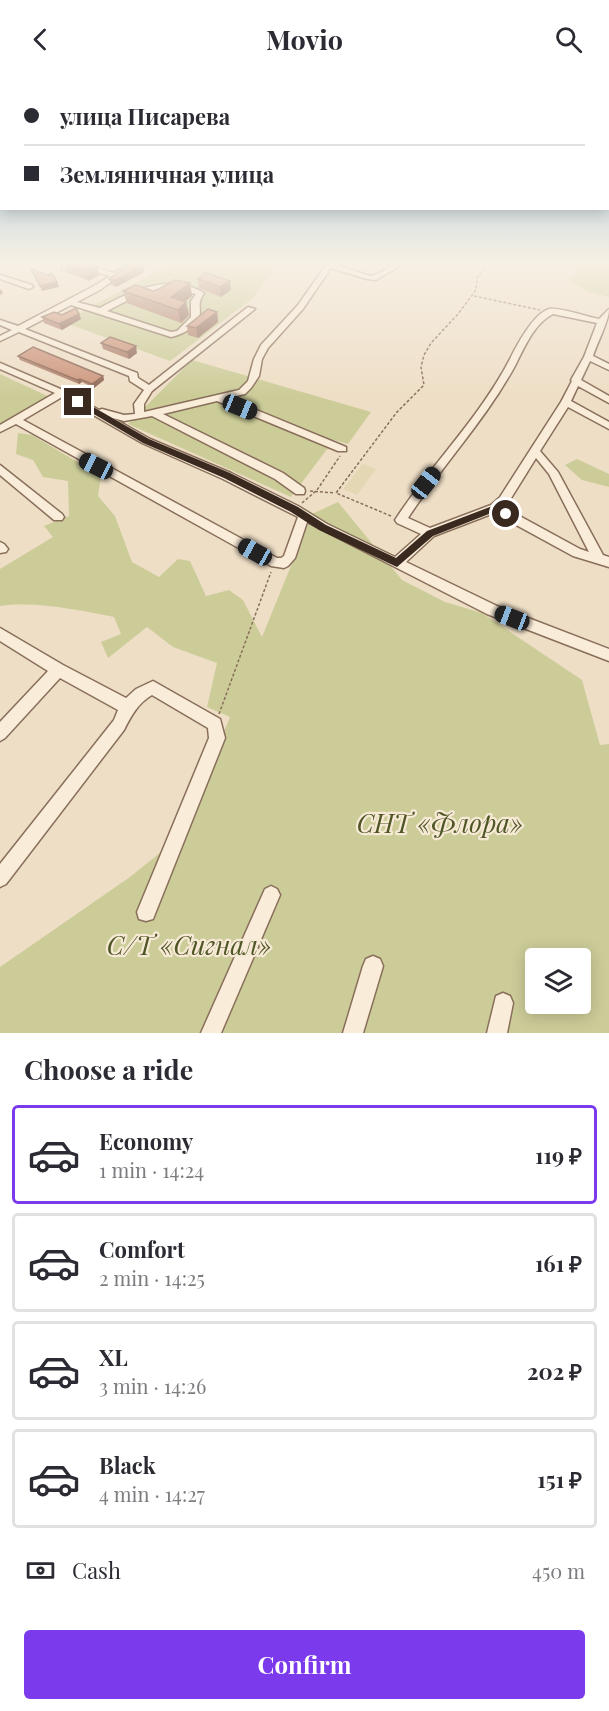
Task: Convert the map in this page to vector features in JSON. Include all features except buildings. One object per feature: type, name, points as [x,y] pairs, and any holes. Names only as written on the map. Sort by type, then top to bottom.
[{"type":"street","points":[[0,339],[62,307]]},
{"type":"street","points":[[86,307],[171,335],[180,333],[195,317],[195,307]]},
{"type":"street","points":[[102,311],[110,307]]},
{"type":"street","points":[[2,369],[62,393],[95,410],[124,418],[140,416],[242,392],[251,385],[256,377],[257,360],[264,348],[301,307]]},
{"type":"street","points":[[140,416],[139,404],[149,389],[250,309]]},
{"type":"street","points":[[430,533],[401,520],[413,500],[478,417],[510,366],[518,348],[546,313],[552,311],[603,329]]},
{"type":"street","points":[[397,563],[430,533],[495,508],[504,500],[566,402],[575,380],[603,329],[609,311]]},
{"type":"street","points":[[0,322],[134,375],[133,379],[149,389]]},
{"type":"street","points":[[588,357],[609,367]]},
{"type":"street","points":[[575,380],[609,400]]},
{"type":"street","points":[[0,429],[62,393]]},
{"type":"street","points":[[219,399],[342,449]]},
{"type":"street","points":[[566,402],[609,426]]},
{"type":"street","points":[[95,410],[106,419],[146,441],[227,476],[492,610],[609,655]]},
{"type":"street","points":[[154,412],[279,476],[300,491]]},
{"type":"street","points":[[16,420],[77,457],[154,495],[275,563],[284,563],[289,558],[299,513]]},
{"type":"street","points":[[536,452],[553,471],[604,561]]},
{"type":"street","points":[[0,469],[58,517]]},
{"type":"street","points":[[495,508],[577,553],[604,561]]},
{"type":"street","points":[[0,634],[58,670],[127,707]]},
{"type":"street","points":[[0,733],[58,670]]},
{"type":"street","points":[[0,878],[119,725],[127,707],[141,692],[153,688],[215,724],[217,738],[146,912]]},
{"type":"street","points":[[211,1033],[271,895]]},
{"type":"street","points":[[353,1033],[373,966]]},
{"type":"street","points":[[497,1033],[503,1003]]},
{"type":"path","points":[[336,494],[396,412],[424,385],[421,367],[424,355],[431,343],[463,307]]},
{"type":"path","points":[[530,307],[552,311]]},
{"type":"path","points":[[299,513],[332,470],[344,450],[342,449]]},
{"type":"path","points":[[300,491],[317,490],[336,494],[401,520]]},
{"type":"path","points":[[215,724],[275,563]]},
{"type":"shaded area","points":[[363,464],[376,469],[357,495],[343,489]]},
{"type":"green space","points":[[92,307],[242,307],[170,361],[63,322]]},
{"type":"green space","points":[[192,360],[371,412],[348,444],[334,440],[291,497],[128,424]]},
{"type":"green space","points":[[0,374],[54,399],[0,429]]},
{"type":"green space","points":[[18,433],[32,435],[101,476],[98,496],[115,516],[132,562],[159,577],[178,559],[190,561],[206,596],[229,590],[243,600],[262,637],[312,514],[338,502],[402,580],[445,602],[482,613],[582,680],[600,745],[609,744],[609,1033],[0,1033],[0,967],[130,877],[181,836],[230,717],[207,707],[217,663],[173,647],[147,627],[108,658],[101,642],[121,634],[114,617],[43,605],[0,606],[0,569],[53,537],[44,526],[69,516],[68,481],[43,477],[33,460],[16,454]]},
{"type":"green space","points":[[577,459],[609,474],[609,487],[582,480],[565,465]]},
{"type":"route","points":[[78,402],[146,441],[227,476],[294,509],[303,517],[397,563],[430,533],[495,508],[506,514]]},
{"type":"park label","name":"СНТ «Флора»","points":[[440,822]]},
{"type":"park label","name":"С/Т «Сигнал»","points":[[189,944]]}]
